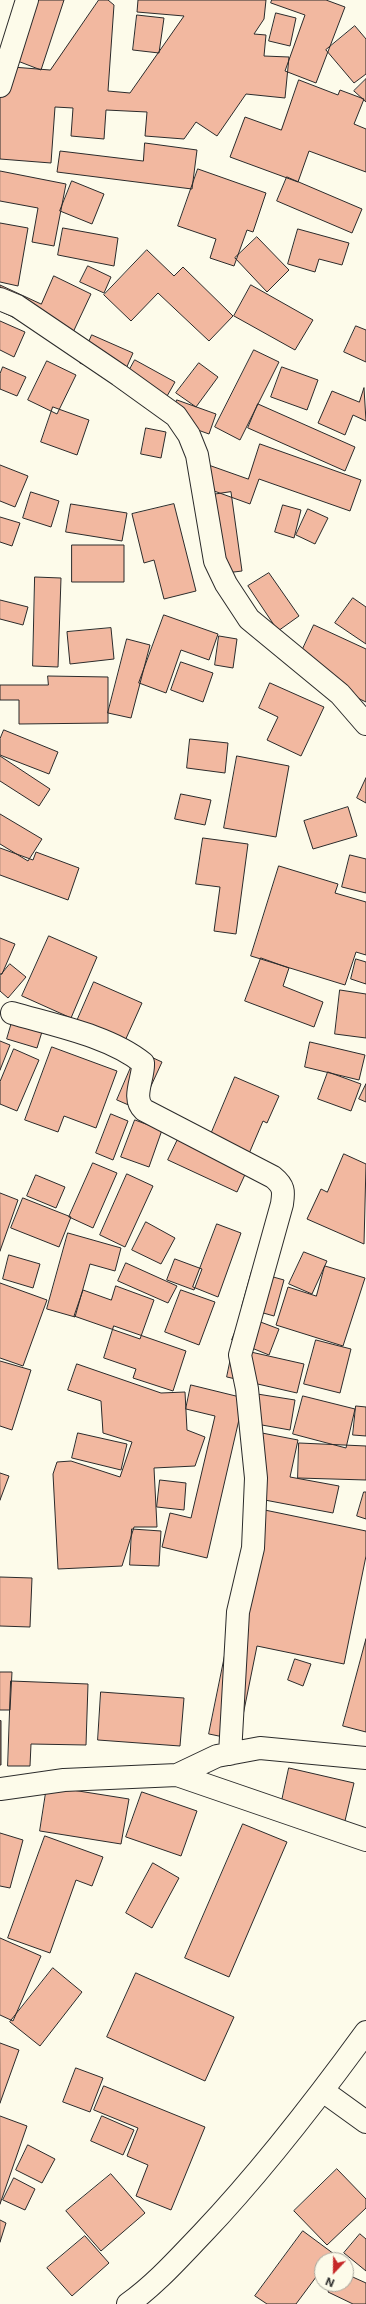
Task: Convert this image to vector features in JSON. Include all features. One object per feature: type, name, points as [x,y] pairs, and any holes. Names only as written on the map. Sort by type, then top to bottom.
[{"type":"street","points":[[0,86],[27,0]]},
{"type":"street","points":[[0,299],[17,306],[119,375],[176,416],[189,436],[197,455],[215,561],[226,584],[249,619],[340,694],[366,724]]},
{"type":"street","points":[[12,1013],[102,1040],[137,1058],[143,1063],[143,1072],[137,1098],[140,1106],[144,1110],[273,1177],[282,1184],[284,1191],[282,1204],[240,1355],[247,1389],[256,1478],[253,1548],[238,1612],[230,1754]]},
{"type":"street","points":[[177,1775],[217,1756],[260,1748],[366,1758]]},
{"type":"street","points":[[0,1789],[64,1780],[177,1775],[366,1840]]},
{"type":"street","points":[[128,2304],[151,2288],[239,2196],[323,2091],[366,2032]]},
{"type":"street","points":[[323,2091],[366,2122]]},
{"type":"building","points":[[22,0],[64,0],[41,70],[2,55]]},
{"type":"building","points":[[99,0],[108,0],[114,5],[108,91],[130,93],[184,16],[137,12],[138,0],[266,0],[264,19],[254,34],[266,35],[264,56],[289,57],[285,98],[246,94],[217,136],[196,122],[184,139],[145,136],[147,112],[106,110],[104,139],[71,136],[73,108],[55,107],[51,163],[0,159],[0,66],[50,70]]},
{"type":"building","points":[[272,0],[326,0],[345,7],[316,83],[285,71],[305,15],[271,3]]},
{"type":"building","points":[[276,13],[296,18],[290,46],[269,41]]},
{"type":"building","points":[[137,15],[164,18],[159,53],[133,50]]},
{"type":"building","points":[[355,26],[366,39],[366,74],[354,83],[326,50]]},
{"type":"building","points":[[366,79],[366,102],[354,91]]},
{"type":"building","points":[[299,80],[338,95],[340,90],[364,99],[354,124],[366,129],[366,172],[309,151],[298,182],[230,157],[245,117],[281,130]]},
{"type":"building","points":[[145,143],[197,150],[192,189],[57,172],[60,151],[143,161]]},
{"type":"building","points":[[198,169],[266,193],[253,232],[247,230],[234,266],[210,258],[216,239],[178,226]]},
{"type":"building","points":[[0,171],[66,184],[54,246],[32,242],[38,208],[0,201]]},
{"type":"building","points":[[287,177],[362,209],[352,233],[277,201]]},
{"type":"building","points":[[72,181],[104,194],[92,224],[60,211]]},
{"type":"building","points":[[0,223],[28,228],[18,286],[0,282]]},
{"type":"building","points":[[63,228],[118,238],[114,266],[58,255]]},
{"type":"building","points":[[298,229],[349,243],[342,265],[319,259],[315,272],[288,264]]},
{"type":"building","points":[[257,237],[289,270],[267,292],[235,258]]},
{"type":"building","points":[[147,250],[174,276],[183,267],[233,316],[209,341],[158,293],[131,321],[104,295]]},
{"type":"building","points":[[88,266],[111,277],[104,293],[80,282]]},
{"type":"building","points":[[54,276],[91,294],[68,343],[0,311],[0,285],[41,304]]},
{"type":"building","points":[[251,285],[313,320],[295,350],[234,316]]},
{"type":"building","points":[[0,321],[25,332],[14,357],[0,350]]},
{"type":"building","points":[[356,326],[366,330],[366,362],[344,352]]},
{"type":"building","points":[[92,335],[133,353],[121,380],[80,363]]},
{"type":"building","points":[[254,350],[279,362],[240,440],[215,427]]},
{"type":"building","points":[[135,360],[175,382],[158,412],[119,389]]},
{"type":"building","points":[[47,361],[76,375],[57,414],[28,400]]},
{"type":"building","points":[[199,363],[218,377],[196,407],[176,393]]},
{"type":"building","points":[[3,367],[26,377],[17,396],[0,389],[0,374]]},
{"type":"building","points":[[282,367],[318,380],[307,410],[271,397]]},
{"type":"building","points":[[364,388],[366,421],[353,415],[345,435],[318,423],[332,391],[359,402]]},
{"type":"building","points":[[177,400],[216,414],[209,434],[170,420]]},
{"type":"building","points":[[258,404],[355,447],[345,471],[248,428]]},
{"type":"building","points":[[53,407],[89,420],[77,455],[41,442]]},
{"type":"building","points":[[146,428],[166,432],[161,458],[141,454]]},
{"type":"building","points":[[260,444],[361,480],[350,511],[259,479],[250,504],[192,483],[200,462],[248,479]]},
{"type":"building","points":[[0,465],[28,476],[15,507],[0,501]]},
{"type":"building","points":[[31,492],[59,501],[51,527],[23,518]]},
{"type":"building","points":[[231,492],[242,571],[210,575],[198,497]]},
{"type":"building","points":[[71,504],[127,513],[122,541],[66,532]]},
{"type":"building","points":[[174,504],[196,591],[164,599],[154,560],[144,563],[132,514]]},
{"type":"building","points":[[283,505],[301,510],[294,538],[275,532]]},
{"type":"building","points":[[308,509],[328,518],[315,544],[296,535]]},
{"type":"building","points":[[0,517],[20,523],[12,546],[0,542]]},
{"type":"building","points":[[72,545],[124,545],[124,582],[72,582]]},
{"type":"building","points":[[269,573],[299,616],[278,631],[248,586]]},
{"type":"building","points":[[35,577],[61,578],[58,667],[33,666]]},
{"type":"building","points":[[353,598],[366,607],[366,644],[335,623]]},
{"type":"building","points":[[0,600],[28,607],[23,625],[0,619]]},
{"type":"building","points":[[164,615],[218,634],[209,660],[181,650],[166,693],[139,683]]},
{"type":"building","points":[[314,625],[366,649],[366,702],[294,668]]},
{"type":"building","points":[[111,628],[114,659],[70,664],[67,632]]},
{"type":"building","points":[[219,636],[237,639],[233,668],[215,665]]},
{"type":"building","points":[[127,639],[150,645],[131,718],[108,713]]},
{"type":"building","points":[[181,662],[213,673],[203,702],[171,690]]},
{"type":"building","points":[[48,676],[108,677],[108,723],[19,724],[19,700],[0,700],[0,685],[48,685]]},
{"type":"building","points":[[270,683],[324,707],[301,756],[267,740],[278,717],[259,708]]},
{"type":"building","points":[[4,730],[58,752],[49,774],[0,755],[0,739]]},
{"type":"building","points":[[190,739],[228,743],[225,773],[187,768]]},
{"type":"building","points":[[0,756],[50,789],[39,806],[0,781]]},
{"type":"building","points":[[237,756],[289,766],[276,837],[224,828]]},
{"type":"building","points":[[366,778],[366,803],[357,798]]},
{"type":"building","points":[[181,794],[211,800],[205,825],[175,819]]},
{"type":"building","points":[[348,807],[357,836],[313,849],[304,821]]},
{"type":"building","points":[[0,814],[42,839],[28,861],[0,844]]},
{"type":"building","points":[[203,838],[248,844],[236,934],[214,931],[220,887],[196,884]]},
{"type":"building","points":[[0,848],[33,860],[36,852],[79,868],[68,900],[0,875]]},
{"type":"building","points":[[350,855],[366,859],[366,893],[342,887]]},
{"type":"building","points":[[279,866],[338,884],[335,893],[366,902],[366,955],[356,952],[345,985],[251,956]]},
{"type":"building","points":[[49,936],[97,957],[71,1018],[22,996]]},
{"type":"building","points":[[0,938],[15,944],[2,974],[0,974]]},
{"type":"building","points":[[261,958],[289,968],[283,986],[323,1002],[314,1027],[245,1001]]},
{"type":"building","points":[[356,959],[366,962],[366,984],[351,979]]},
{"type":"building","points":[[10,964],[26,977],[8,998],[0,991],[0,976]]},
{"type":"building","points":[[94,982],[142,1003],[124,1043],[77,1021]]},
{"type":"building","points":[[340,990],[366,994],[366,1038],[335,1034]]},
{"type":"building","points":[[15,1012],[45,1022],[37,1048],[7,1039]]},
{"type":"building","points":[[0,1041],[10,1045],[0,1070]]},
{"type":"building","points":[[310,1042],[365,1055],[359,1080],[305,1067]]},
{"type":"building","points":[[52,1047],[117,1071],[96,1128],[64,1116],[58,1132],[25,1120]]},
{"type":"building","points":[[14,1049],[39,1060],[17,1111],[0,1104],[0,1082]]},
{"type":"building","points":[[138,1051],[162,1062],[140,1110],[117,1100]]},
{"type":"building","points":[[328,1072],[361,1084],[351,1111],[318,1099]]},
{"type":"building","points":[[235,1077],[279,1096],[267,1123],[263,1121],[248,1156],[209,1139]]},
{"type":"building","points":[[366,1084],[366,1102],[359,1099]]},
{"type":"building","points":[[111,1114],[128,1121],[113,1160],[96,1153]]},
{"type":"building","points":[[135,1120],[162,1130],[149,1167],[121,1157]]},
{"type":"building","points":[[179,1137],[248,1168],[237,1192],[168,1160]]},
{"type":"building","points":[[344,1154],[366,1164],[364,1244],[307,1219],[321,1189],[327,1192]]},
{"type":"building","points":[[93,1163],[117,1173],[93,1228],[69,1217]]},
{"type":"building","points":[[127,1174],[153,1186],[125,1247],[100,1235]]},
{"type":"building","points":[[36,1175],[65,1187],[56,1208],[27,1196]]},
{"type":"building","points":[[0,1193],[18,1200],[0,1251]]},
{"type":"building","points":[[23,1198],[71,1217],[59,1247],[11,1228]]},
{"type":"building","points":[[146,1222],[175,1238],[161,1264],[132,1250]]},
{"type":"building","points":[[217,1224],[241,1233],[218,1297],[193,1287]]},
{"type":"building","points":[[68,1233],[121,1248],[115,1271],[90,1264],[75,1317],[47,1309]]},
{"type":"building","points":[[304,1252],[327,1261],[312,1294],[289,1284]]},
{"type":"building","points":[[9,1255],[40,1264],[33,1288],[3,1279]]},
{"type":"building","points":[[175,1259],[202,1269],[194,1290],[167,1280]]},
{"type":"building","points":[[126,1263],[177,1286],[168,1303],[118,1281]]},
{"type":"building","points":[[325,1266],[365,1278],[343,1346],[276,1325],[288,1287],[316,1296]]},
{"type":"building","points":[[252,1271],[284,1280],[274,1316],[242,1307]]},
{"type":"building","points":[[0,1283],[47,1300],[23,1366],[0,1358]]},
{"type":"building","points":[[116,1286],[154,1300],[140,1339],[74,1316],[83,1290],[111,1300]]},
{"type":"building","points":[[181,1290],[215,1302],[199,1345],[165,1332]]},
{"type":"building","points":[[242,1315],[279,1329],[269,1355],[232,1340]]},
{"type":"building","points":[[114,1326],[186,1351],[173,1391],[133,1378],[136,1369],[104,1358]]},
{"type":"building","points":[[316,1340],[351,1349],[340,1393],[304,1384]]},
{"type":"building","points":[[233,1348],[304,1364],[297,1393],[227,1377]]},
{"type":"building","points":[[0,1361],[31,1370],[12,1430],[0,1426]]},
{"type":"building","points":[[77,1364],[161,1393],[185,1392],[187,1430],[205,1437],[195,1466],[154,1468],[157,1527],[134,1527],[122,1566],[58,1569],[53,1474],[57,1462],[71,1461],[120,1477],[132,1442],[103,1433],[101,1401],[68,1390]]},
{"type":"building","points":[[191,1385],[244,1398],[207,1558],[162,1547],[170,1513],[191,1518],[215,1416],[186,1409]]},
{"type":"building","points":[[251,1393],[295,1400],[290,1430],[245,1422]]},
{"type":"building","points":[[303,1396],[355,1409],[346,1448],[293,1434]]},
{"type":"building","points":[[356,1406],[366,1407],[366,1436],[353,1435]]},
{"type":"building","points":[[78,1433],[127,1444],[121,1470],[72,1458]]},
{"type":"building","points":[[262,1433],[298,1440],[290,1477],[339,1486],[333,1513],[249,1497]]},
{"type":"building","points":[[299,1443],[366,1446],[366,1480],[298,1478]]},
{"type":"building","points":[[0,1473],[9,1476],[0,1500]]},
{"type":"building","points":[[160,1480],[186,1483],[184,1510],[157,1507]]},
{"type":"building","points":[[364,1492],[366,1492],[366,1519],[357,1516]]},
{"type":"building","points":[[255,1508],[366,1531],[366,1556],[344,1664],[257,1646],[238,1740],[209,1734]]},
{"type":"building","points":[[132,1529],[161,1531],[159,1566],[130,1565]]},
{"type":"building","points":[[0,1577],[32,1578],[30,1627],[0,1626]]},
{"type":"building","points":[[366,1639],[366,1732],[343,1726]]},
{"type":"building","points":[[295,1659],[311,1664],[303,1686],[288,1680]]},
{"type":"building","points":[[0,1672],[12,1672],[10,1710],[0,1710]]},
{"type":"building","points":[[11,1681],[88,1684],[86,1745],[31,1744],[30,1766],[8,1766]]},
{"type":"building","points":[[101,1692],[184,1698],[180,1746],[98,1740]]},
{"type":"building","points":[[0,1721],[1,1765],[0,1765]]},
{"type":"building","points":[[289,1768],[354,1783],[344,1825],[280,1810]]},
{"type":"building","points":[[47,1786],[129,1799],[121,1844],[40,1831]]},
{"type":"building","points":[[142,1792],[197,1811],[181,1856],[126,1837]]},
{"type":"building","points":[[243,1824],[287,1842],[229,1977],[185,1958]]},
{"type":"building","points":[[0,1833],[23,1840],[10,1888],[0,1886]]},
{"type":"building","points":[[45,1836],[103,1857],[92,1886],[76,1880],[50,1953],[8,1938]]},
{"type":"building","points":[[153,1863],[179,1878],[152,1928],[126,1913]]},
{"type":"building","points":[[0,1938],[41,1956],[13,2021],[0,2015]]},
{"type":"building","points":[[53,1968],[82,1992],[40,2046],[10,2022]]},
{"type":"building","points":[[136,1973],[234,2017],[205,2081],[107,2037]]},
{"type":"building","points":[[0,2043],[19,2050],[0,2103]]},
{"type":"building","points":[[76,2068],[103,2078],[90,2112],[63,2102]]},
{"type":"building","points":[[104,2086],[205,2127],[171,2210],[136,2196],[148,2165],[127,2156],[138,2128],[94,2110]]},
{"type":"building","points":[[0,2116],[27,2126],[0,2204]]},
{"type":"building","points":[[102,2116],[134,2130],[123,2155],[91,2141]]},
{"type":"building","points":[[28,2145],[55,2159],[42,2183],[16,2170]]},
{"type":"building","points":[[337,2169],[366,2199],[366,2208],[327,2245],[294,2211]]},
{"type":"building","points":[[111,2174],[145,2213],[101,2251],[66,2211]]},
{"type":"building","points":[[14,2178],[35,2189],[25,2210],[3,2200]]},
{"type":"building","points":[[0,2220],[6,2223],[0,2242]]},
{"type":"building","points":[[303,2231],[331,2252],[314,2252],[314,2280],[296,2304],[267,2304],[255,2296]]},
{"type":"building","points":[[360,2234],[366,2239],[366,2271],[354,2261],[354,2252],[345,2252]]},
{"type":"building","points":[[85,2236],[109,2263],[72,2296],[47,2268]]},
{"type":"building","points":[[354,2278],[366,2283],[366,2304],[353,2304],[328,2292],[354,2292]]}]
